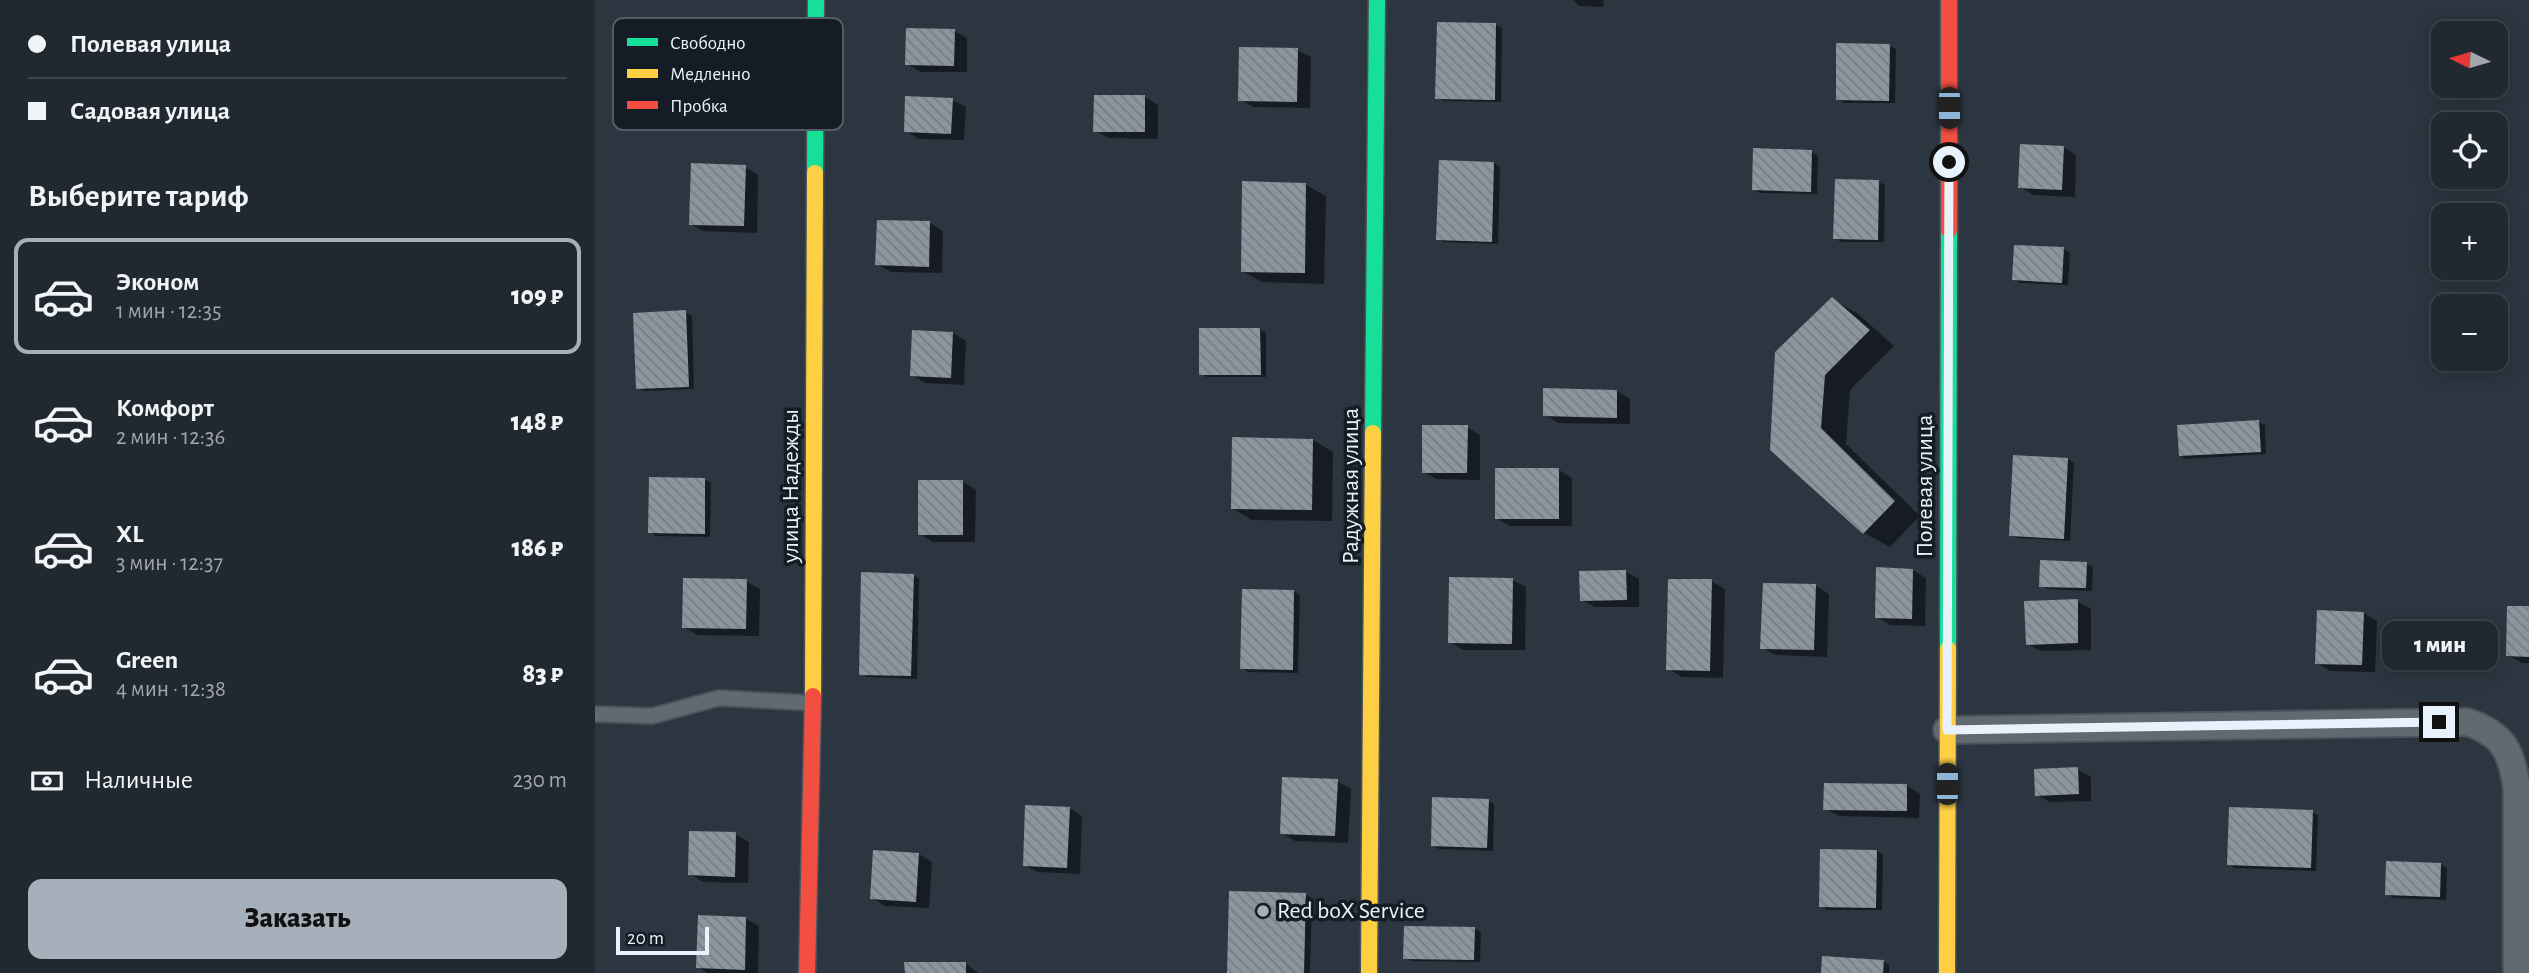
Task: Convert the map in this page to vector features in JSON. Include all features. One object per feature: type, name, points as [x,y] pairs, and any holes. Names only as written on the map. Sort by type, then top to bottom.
[{"type":"street","name":"улица Надежды","points":[[816,0],[816,18]]},
{"type":"street","name":"Радужная улица","points":[[1369,973],[1377,0]]},
{"type":"street","name":"Полевая улица","points":[[1947,973],[1949,0]]},
{"type":"street","name":"улица Надежды","points":[[807,973],[813,703],[815,130]]},
{"type":"street","points":[[1947,730],[2467,722],[2486,728],[2502,741],[2514,764],[2523,887],[2518,973]]},
{"type":"lane","points":[[595,714],[652,716],[719,698],[813,703]]},
{"type":"building","points":[[1437,22],[1496,23],[1495,100],[1435,99]]},
{"type":"building","points":[[906,28],[955,29],[954,66],[905,65]]},
{"type":"building","points":[[1836,43],[1890,44],[1889,101],[1836,100]]},
{"type":"building","points":[[1239,47],[1298,48],[1297,102],[1238,101]]},
{"type":"building","points":[[1094,95],[1145,95],[1145,132],[1093,132]]},
{"type":"building","points":[[905,96],[953,98],[951,134],[904,132]]},
{"type":"building","points":[[2020,144],[2064,146],[2062,190],[2018,188]]},
{"type":"building","points":[[1753,148],[1812,150],[1811,192],[1752,190]]},
{"type":"building","points":[[1439,160],[1494,162],[1492,242],[1436,240]]},
{"type":"building","points":[[691,163],[746,165],[744,226],[689,225]]},
{"type":"building","points":[[1835,179],[1879,180],[1878,240],[1833,239]]},
{"type":"building","points":[[1242,181],[1306,183],[1305,273],[1241,272]]},
{"type":"building","points":[[877,220],[930,221],[929,267],[875,265]]},
{"type":"building","points":[[2014,245],[2064,247],[2062,283],[2012,280]]},
{"type":"building","points":[[1832,297],[1870,330],[1825,375],[1821,428],[1895,501],[1863,534],[1770,450],[1775,352]]},
{"type":"building","points":[[686,310],[689,387],[636,389],[633,313]]},
{"type":"building","points":[[1199,328],[1260,328],[1261,375],[1199,375]]},
{"type":"building","points":[[912,330],[953,332],[951,378],[910,376]]},
{"type":"building","points":[[1543,388],[1617,390],[1617,418],[1543,416]]},
{"type":"building","points":[[2259,420],[2261,452],[2179,456],[2177,425]]},
{"type":"building","points":[[1422,425],[1468,425],[1467,473],[1422,473]]},
{"type":"building","points":[[1232,437],[1313,439],[1312,510],[1231,509]]},
{"type":"building","points":[[2013,455],[2068,458],[2064,539],[2009,536]]},
{"type":"building","points":[[1495,468],[1559,468],[1559,519],[1495,519]]},
{"type":"building","points":[[649,477],[705,478],[705,534],[648,533]]},
{"type":"building","points":[[918,480],[963,480],[963,535],[918,535]]},
{"type":"building","points":[[2040,560],[2087,562],[2086,588],[2039,587]]},
{"type":"building","points":[[1876,567],[1913,569],[1912,619],[1875,618]]},
{"type":"building","points":[[1626,570],[1627,600],[1580,601],[1579,571]]},
{"type":"building","points":[[861,572],[914,574],[911,676],[859,675]]},
{"type":"building","points":[[1449,577],[1513,578],[1512,644],[1448,643]]},
{"type":"building","points":[[683,578],[747,579],[746,629],[682,628]]},
{"type":"building","points":[[1668,579],[1712,579],[1710,671],[1666,670]]},
{"type":"building","points":[[1763,583],[1816,584],[1814,650],[1760,649]]},
{"type":"building","points":[[1242,589],[1294,590],[1293,670],[1240,669]]},
{"type":"building","points":[[2078,599],[2078,643],[2026,645],[2024,601]]},
{"type":"building","points":[[2507,606],[2529,606],[2529,657],[2506,656]]},
{"type":"building","points":[[2317,610],[2364,612],[2362,665],[2315,664]]},
{"type":"building","points":[[2078,767],[2079,794],[2035,796],[2034,769]]},
{"type":"building","points":[[1282,777],[1338,779],[1335,836],[1280,834]]},
{"type":"building","points":[[1824,783],[1907,784],[1907,811],[1823,810]]},
{"type":"building","points":[[1432,797],[1489,799],[1487,848],[1431,846]]},
{"type":"building","points":[[1025,805],[1070,807],[1067,868],[1023,866]]},
{"type":"building","points":[[2229,807],[2313,810],[2311,868],[2227,865]]},
{"type":"building","points":[[689,831],[736,832],[735,877],[688,875]]},
{"type":"building","points":[[1820,849],[1877,850],[1876,908],[1819,907]]},
{"type":"building","points":[[873,850],[919,853],[916,902],[870,899]]},
{"type":"building","points":[[2386,861],[2441,863],[2440,897],[2385,895]]},
{"type":"building","points":[[1229,891],[1306,893],[1304,973],[1227,973]]},
{"type":"building","points":[[698,915],[746,917],[745,970],[696,968]]},
{"type":"building","points":[[1404,926],[1475,927],[1474,960],[1403,959]]},
{"type":"building","points":[[1822,956],[1884,960],[1883,973],[1821,973]]},
{"type":"building","points":[[904,962],[966,962],[966,973],[905,973]]},
{"type":"traffic: fast","points":[[816,0],[816,18]]},
{"type":"traffic: fast","points":[[1373,433],[1377,0]]},
{"type":"traffic: fast","points":[[815,130],[815,173]]},
{"type":"traffic: fast","points":[[1948,649],[1949,230]]},
{"type":"traffic: slow","points":[[813,696],[815,173]]},
{"type":"traffic: slow","points":[[1369,973],[1373,433]]},
{"type":"traffic: slow","points":[[1947,973],[1948,649]]},
{"type":"traffic: jam","points":[[1949,0],[1949,230]]},
{"type":"traffic: jam","points":[[807,973],[813,696]]},
{"type":"place","name":"Red boX Service","points":[[1263,911]]},
{"type":"route","points":[[1949,162],[1947,730],[2439,722]]}]
